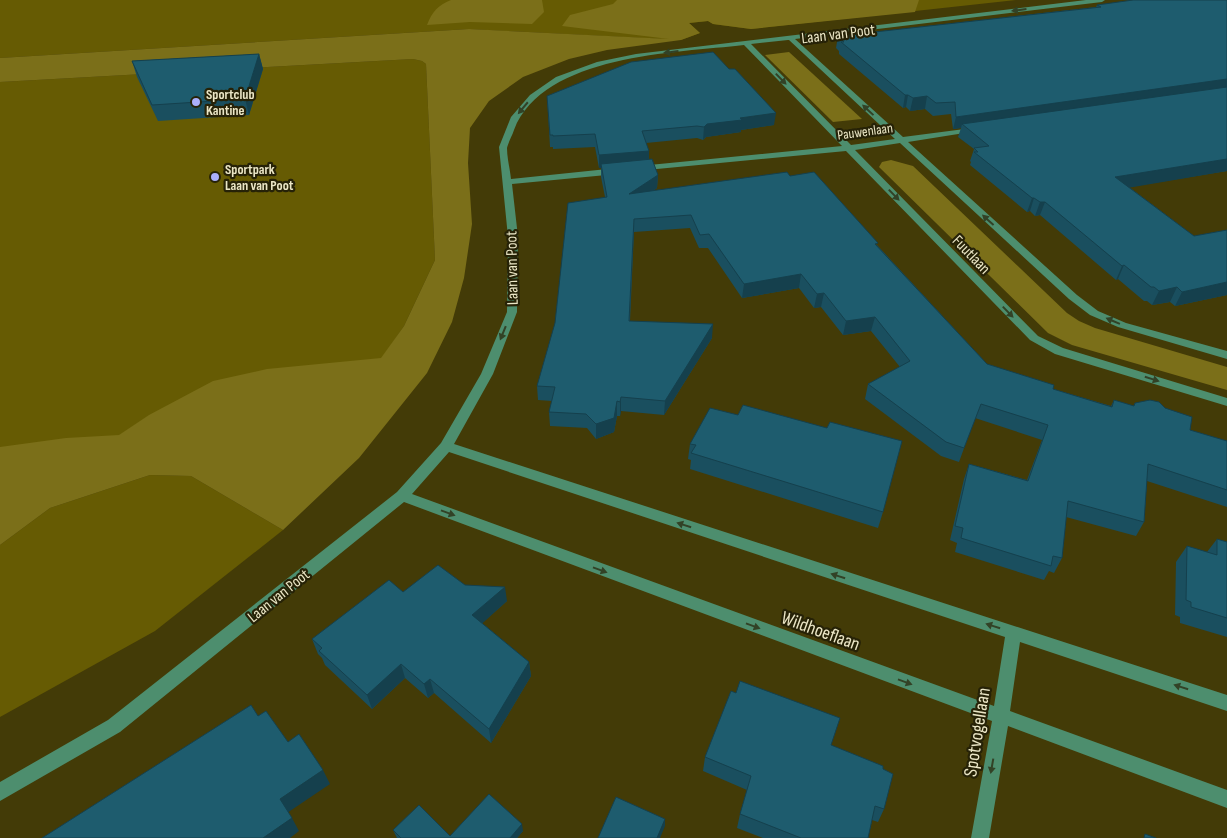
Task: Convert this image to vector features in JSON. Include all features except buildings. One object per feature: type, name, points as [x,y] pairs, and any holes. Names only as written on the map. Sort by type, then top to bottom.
[{"type":"street","name":"Laan van Poot","points":[[0,792],[114,726],[402,496],[446,446],[487,374],[512,312],[513,237],[504,147],[515,117],[533,97],[559,79],[600,64],[636,56],[1102,0]]},
{"type":"street","points":[[790,39],[1073,297],[1094,313],[1122,325],[1227,355]]},
{"type":"street","name":"Fuutlaan","points":[[747,44],[1034,338],[1059,351],[1227,402]]},
{"type":"street","name":"Pauwenlaan","points":[[506,182],[849,148],[984,128]]},
{"type":"street","points":[[446,446],[1227,702]]},
{"type":"street","name":"Wildhoeflaan","points":[[402,496],[1001,718],[1227,799]]},
{"type":"street","name":"Spotvogellaan","points":[[980,838],[1001,718],[1013,632]]},
{"type":"shaded area","points":[[0,0],[1016,0],[751,29],[713,24],[708,21],[689,23],[700,33],[681,40],[469,29],[0,58]]},
{"type":"shaded area","points":[[451,0],[542,0],[544,12],[532,24],[470,22],[427,25],[436,10],[442,4]]},
{"type":"shaded area","points":[[617,0],[919,0],[915,12],[751,29],[713,24],[708,21],[689,23],[700,33],[681,40],[607,50],[569,59],[523,77],[489,101],[470,128],[468,163],[472,224],[464,278],[452,322],[427,373],[359,458],[283,530],[191,476],[150,475],[50,508],[0,545],[0,447],[66,438],[119,435],[149,415],[213,381],[267,369],[381,358],[404,326],[435,260],[426,64],[422,61],[413,59],[0,82],[0,58],[469,29],[669,39],[562,26],[570,15],[613,4]]},
{"type":"shaded area","points":[[789,52],[862,119],[833,122],[765,55]]},
{"type":"shaded area","name":"Sportpark Laan van Poot","points":[[413,59],[426,64],[435,260],[404,326],[382,358],[315,424],[0,456],[0,82]]},
{"type":"shaded area","points":[[891,160],[913,166],[1067,313],[1095,328],[1227,367],[1227,390],[1072,345],[1048,333],[879,167],[882,162]]},
{"type":"shaded area","points":[[150,475],[191,476],[283,530],[155,631],[0,717],[0,545],[50,508]]},
{"type":"place","name":"Sportclub Kantine","points":[[196,102]]},
{"type":"place","name":"Sportpark Laan van Poot","points":[[215,177]]}]
